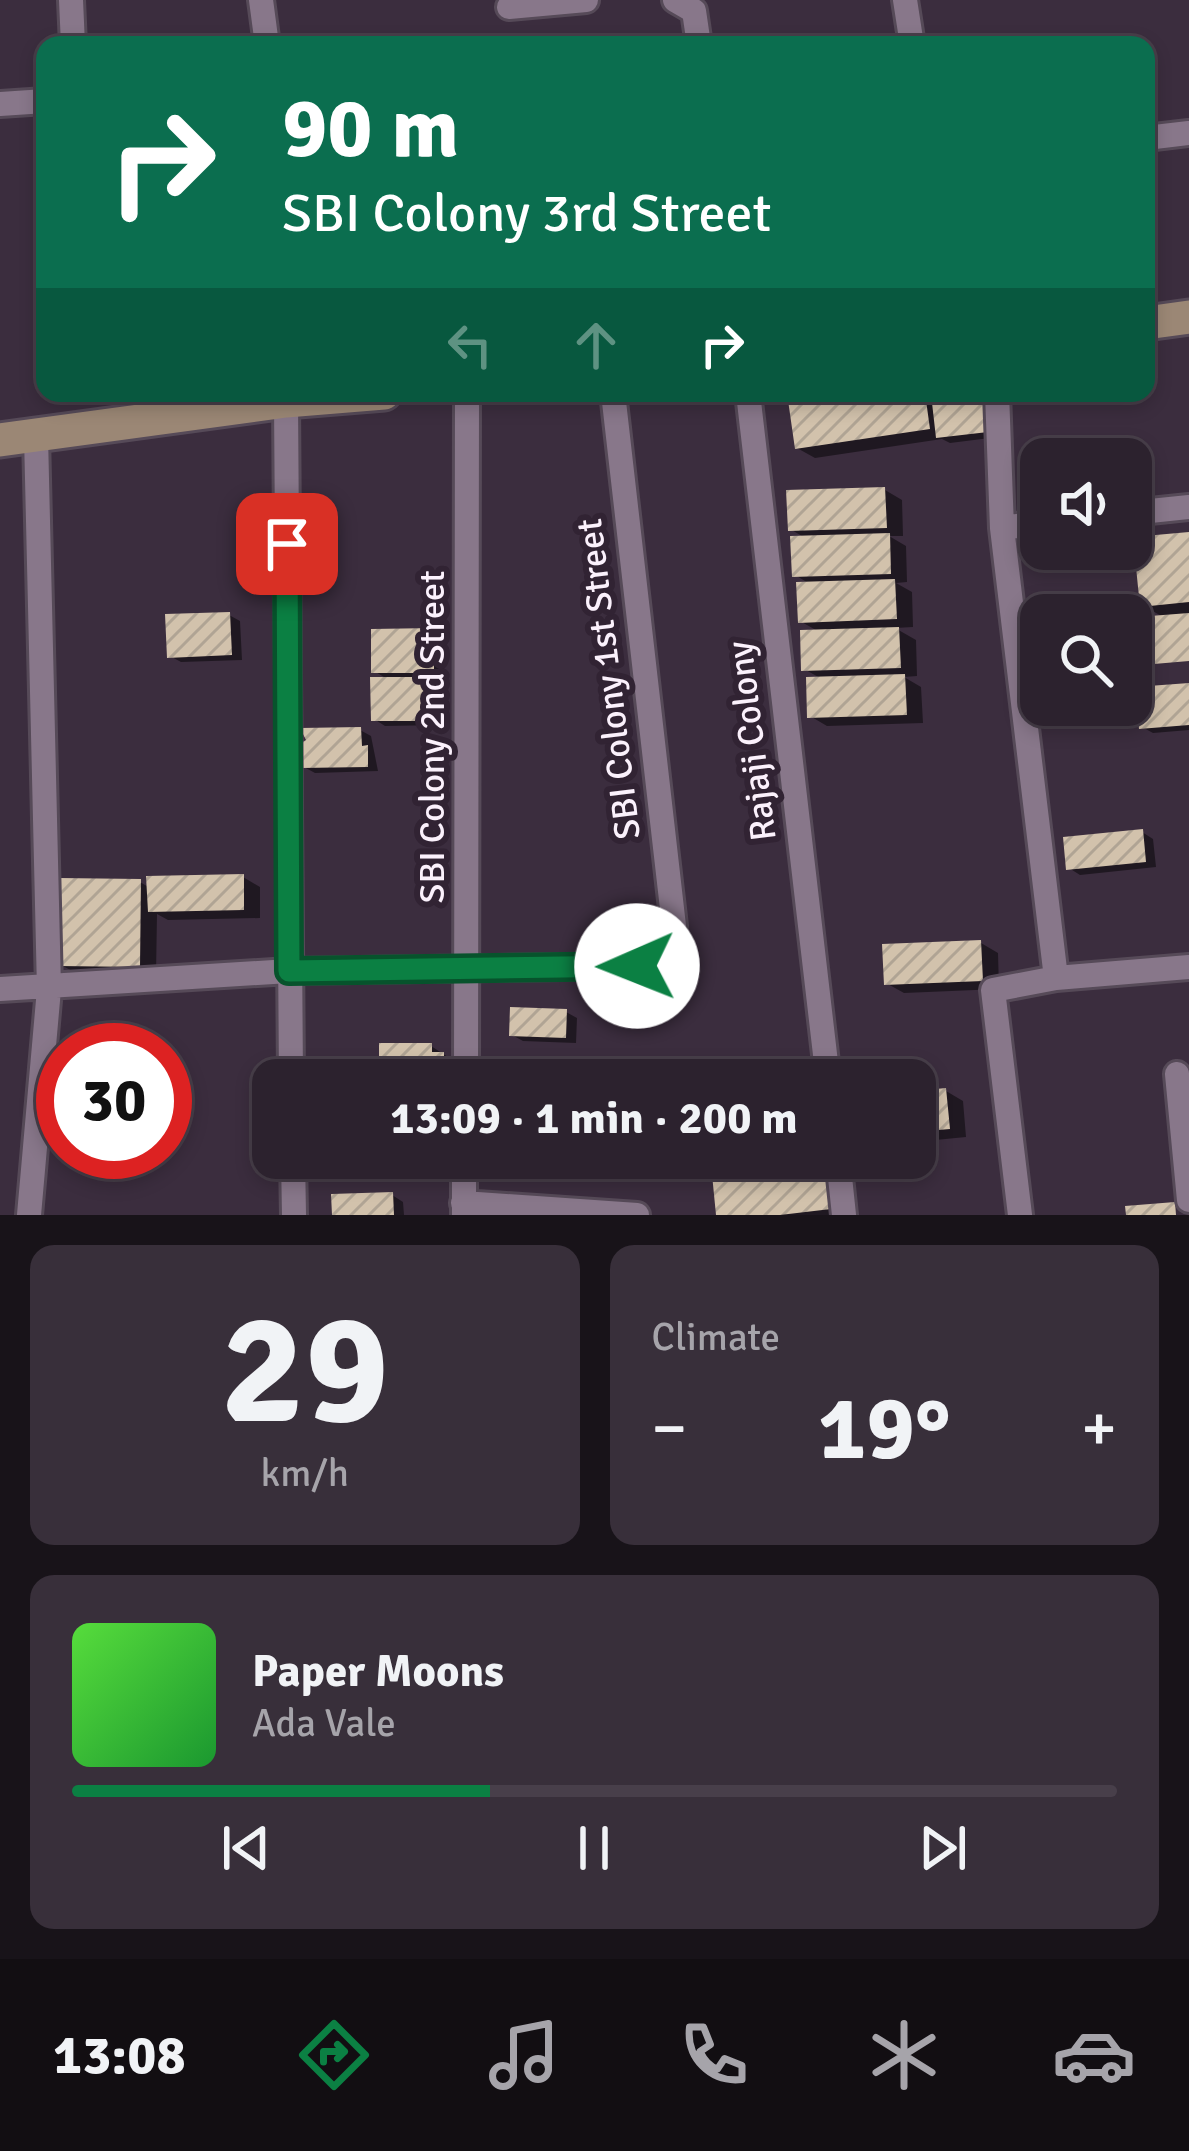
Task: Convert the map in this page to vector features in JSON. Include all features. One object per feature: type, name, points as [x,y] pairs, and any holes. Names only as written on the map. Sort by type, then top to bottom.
[{"type":"street","points":[[71,0],[73,36]]},
{"type":"street","points":[[261,0],[266,36]]},
{"type":"street","points":[[508,7],[586,0]]},
{"type":"street","points":[[675,0],[694,11],[698,36]]},
{"type":"street","points":[[905,0],[911,36]]},
{"type":"street","points":[[0,104],[36,102]]},
{"type":"street","points":[[1155,137],[1189,133]]},
{"type":"street","points":[[1155,322],[1189,317]]},
{"type":"street","points":[[0,440],[279,402]]},
{"type":"street","points":[[286,402],[291,1059]]},
{"type":"street","name":"SBI Colony 2nd Street","points":[[467,402],[467,1059]]},
{"type":"street","name":"SBI Colony 1st Street","points":[[469,969],[637,966],[670,955],[674,926],[614,402]]},
{"type":"street","name":"Rajaji Colony","points":[[749,402],[826,1059]]},
{"type":"street","points":[[997,402],[1002,528],[1056,978]]},
{"type":"street","points":[[29,1215],[49,989],[36,436]]},
{"type":"street","points":[[1152,511],[1189,507]]},
{"type":"street","points":[[1002,528],[1020,526]]},
{"type":"street","points":[[1020,1215],[992,990],[1056,978],[1189,967]]},
{"type":"street","points":[[0,989],[289,971],[469,969]]},
{"type":"street","points":[[1177,1074],[1189,1200]]},
{"type":"street","points":[[292,1179],[293,1215]]},
{"type":"street","points":[[840,1179],[844,1215]]},
{"type":"street","points":[[464,1209],[637,1215]]},
{"type":"building","points":[[788,402],[926,402],[930,429],[795,449]]},
{"type":"building","points":[[932,402],[985,402],[988,432],[936,438]]},
{"type":"building","points":[[885,487],[887,528],[788,531],[786,490]]},
{"type":"building","points":[[1189,532],[1189,602],[1152,606],[1152,594],[1139,594],[1136,570],[1152,570],[1152,535]]},
{"type":"building","points":[[890,533],[891,574],[792,577],[790,536]]},
{"type":"building","points":[[895,579],[897,619],[798,623],[796,582]]},
{"type":"building","points":[[230,612],[232,655],[167,658],[165,614]]},
{"type":"building","points":[[1189,613],[1189,661],[1152,664],[1152,616]]},
{"type":"building","points":[[899,627],[901,668],[801,671],[800,630]]},
{"type":"building","points":[[434,628],[434,673],[371,673],[371,629]]},
{"type":"building","points":[[905,674],[907,715],[807,718],[806,677]]},
{"type":"building","points":[[370,677],[433,677],[433,721],[371,721]]},
{"type":"building","points":[[1189,683],[1189,725],[1139,729],[1152,726],[1152,686]]},
{"type":"building","points":[[361,727],[362,746],[368,745],[368,767],[301,768],[301,743],[306,740],[300,728]]},
{"type":"building","points":[[1143,829],[1146,862],[1066,870],[1063,837]]},
{"type":"building","points":[[244,874],[244,910],[148,912],[146,876]]},
{"type":"building","points":[[59,878],[141,879],[140,967],[58,966]]},
{"type":"building","points":[[981,940],[983,981],[884,985],[882,944]]},
{"type":"building","points":[[510,1007],[567,1009],[566,1038],[509,1036]]},
{"type":"building","points":[[379,1043],[432,1043],[432,1052],[444,1052],[444,1059],[379,1059]]},
{"type":"building","points":[[946,1088],[950,1129],[936,1130],[936,1089]]},
{"type":"building","points":[[712,1179],[827,1179],[831,1209],[716,1215]]},
{"type":"building","points":[[393,1192],[394,1215],[332,1215],[331,1194]]},
{"type":"building","points":[[1175,1202],[1176,1215],[1126,1215],[1125,1206]]},
{"type":"route","points":[[287,544],[289,971],[637,966]]}]
